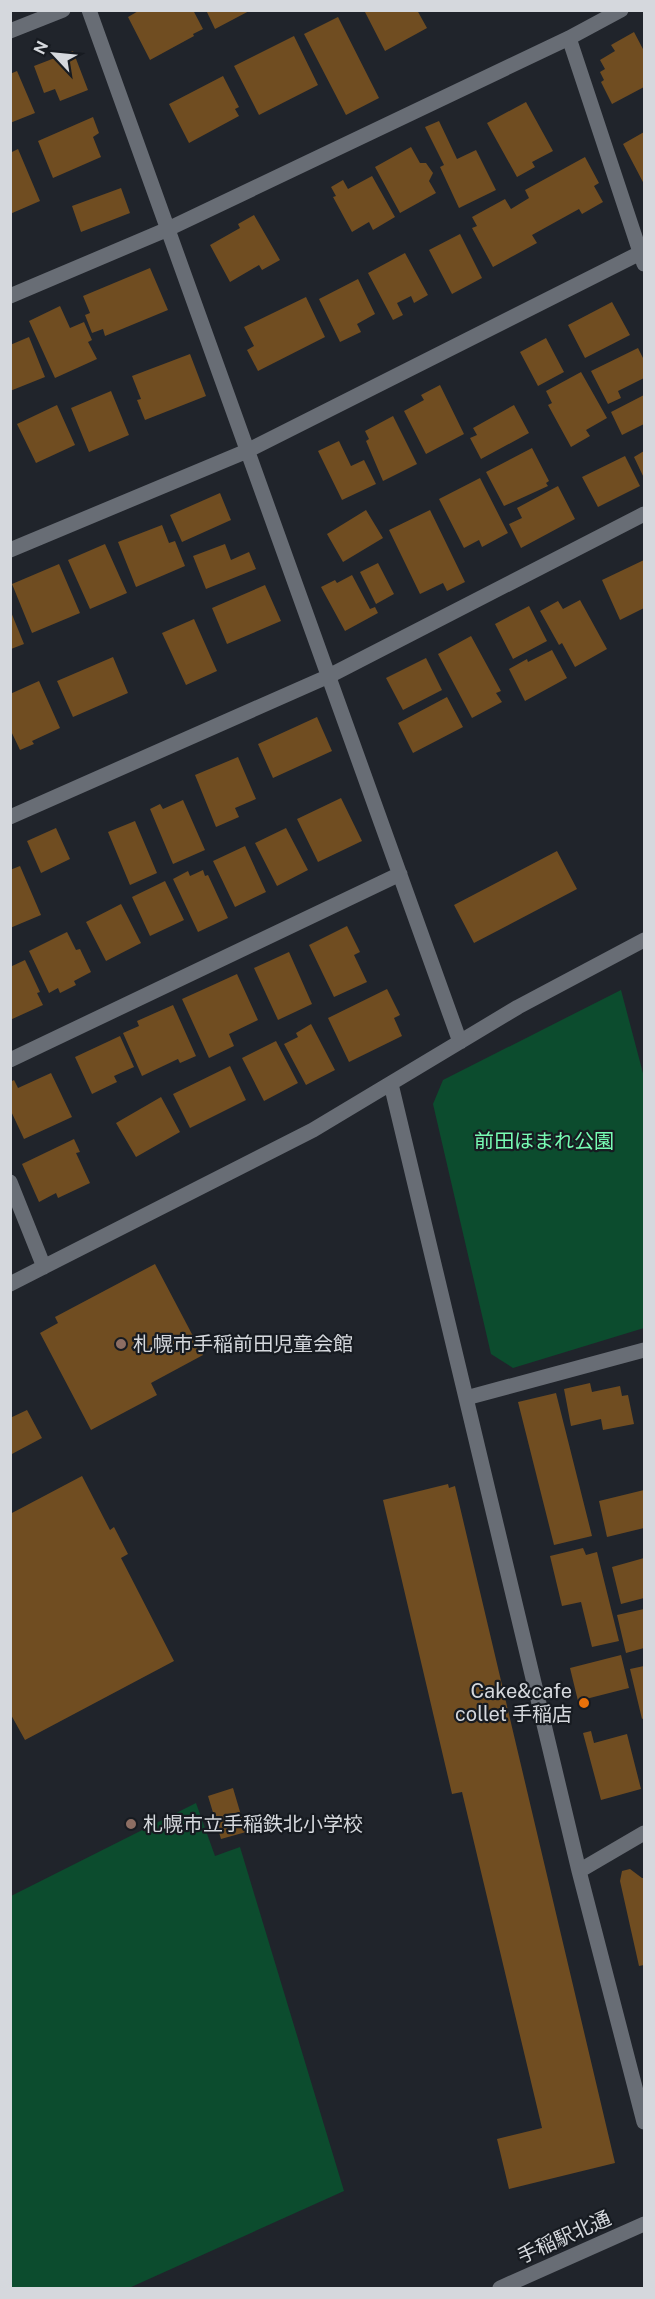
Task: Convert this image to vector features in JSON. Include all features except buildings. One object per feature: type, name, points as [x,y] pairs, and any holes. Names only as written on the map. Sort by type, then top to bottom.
[{"type":"street","points":[[10,31],[63,10]]},
{"type":"street","points":[[89,10],[460,1042]]},
{"type":"street","points":[[10,296],[168,229],[569,38],[621,10]]},
{"type":"street","points":[[10,550],[248,450],[643,256],[569,38]]},
{"type":"street","points":[[10,817],[329,676],[645,514]]},
{"type":"street","points":[[10,1060],[400,874]]},
{"type":"street","points":[[10,1284],[313,1130],[518,1007],[645,940]]},
{"type":"street","points":[[391,1084],[579,1871],[645,2122]]},
{"type":"street","points":[[10,1182],[44,1267]]},
{"type":"street","points":[[466,1398],[644,1350]]},
{"type":"street","points":[[579,1871],[645,1833]]},
{"type":"street","name":"手稲駅北通","points":[[501,2289],[645,2224]]},
{"type":"green space","name":"前田ほまれ公園","points":[[621,990],[644,1077],[644,1328],[513,1368],[491,1354],[433,1104],[443,1080]]},
{"type":"green space","points":[[196,1803],[215,1856],[240,1847],[344,2191],[129,2288],[11,2288],[11,1896]]},
{"type":"place","name":"札幌市手稲前田児童会館","points":[[121,1344]]},
{"type":"place","name":"Cake&cafe collet 手稲店","points":[[584,1703]]},
{"type":"place","name":"札幌市立手稲鉄北小学校","points":[[131,1824]]}]
